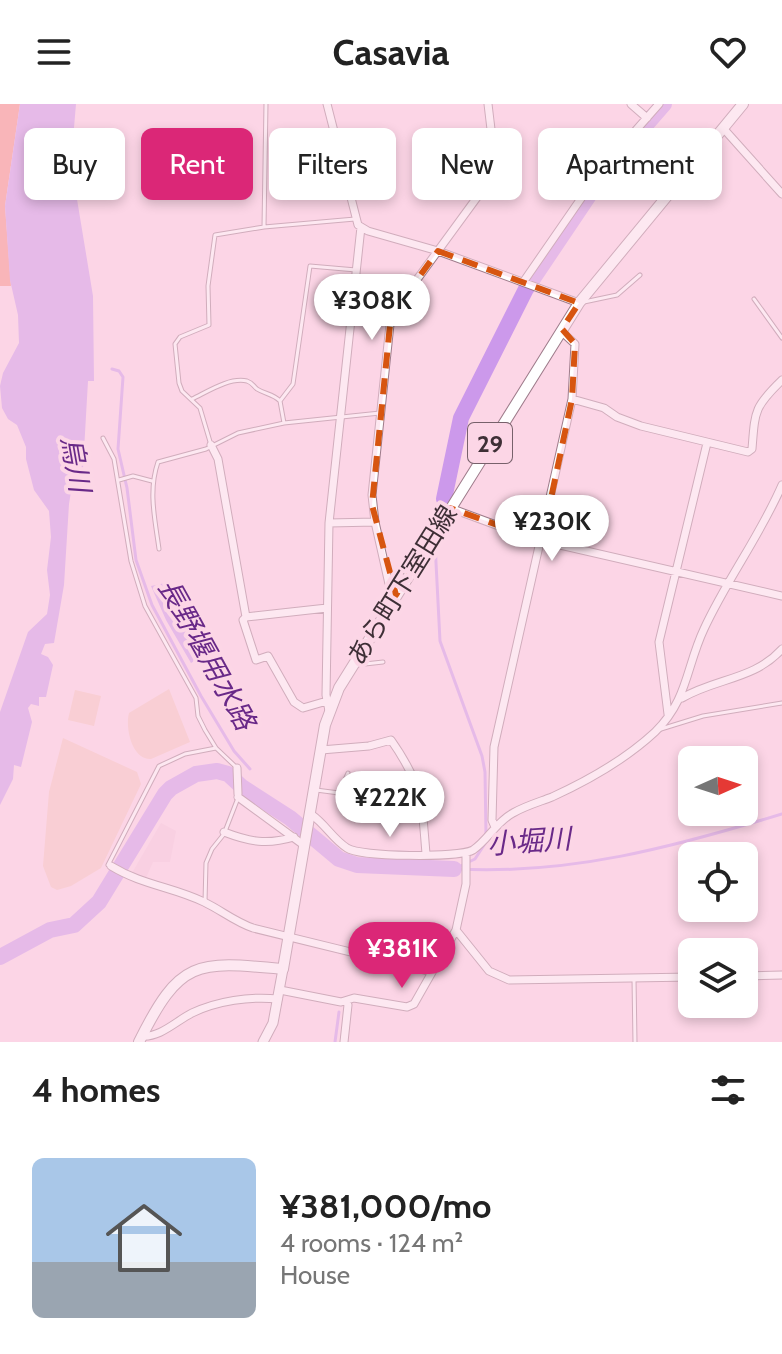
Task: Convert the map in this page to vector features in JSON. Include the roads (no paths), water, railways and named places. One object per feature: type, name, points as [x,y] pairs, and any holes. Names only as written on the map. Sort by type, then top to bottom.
[{"type":"main road","name":"あら町下室田線","points":[[283,969],[328,706],[579,303],[743,104]]},
{"type":"main road","points":[[140,1039],[169,988],[192,970],[220,965],[283,969]]},
{"type":"street","points":[[327,104],[355,219],[361,227],[438,251],[579,303]]},
{"type":"street","points":[[396,595],[389,584],[372,495],[391,315],[478,196],[490,174],[493,146],[488,104]]},
{"type":"street","points":[[631,104],[647,118]]},
{"type":"street","points":[[528,283],[584,193],[659,104]]},
{"type":"street","points":[[723,128],[782,194]]},
{"type":"street","points":[[211,445],[218,459],[246,617],[243,620],[256,660],[268,656],[294,702],[303,708],[328,706],[329,523],[361,227]]},
{"type":"street","points":[[492,830],[494,747],[572,399],[575,344],[561,331]]},
{"type":"street","points":[[572,399],[604,408],[617,417],[641,426],[748,452],[752,446],[752,429],[760,403],[782,380]]},
{"type":"street","points":[[668,715],[659,642],[707,443]]},
{"type":"street","points":[[311,817],[355,852],[372,855],[466,855],[514,812],[578,784],[635,748],[656,731],[679,700],[703,631],[760,533],[782,485]]},
{"type":"street","points":[[450,508],[542,541],[782,596]]},
{"type":"street","points":[[329,523],[375,522]]},
{"type":"street","points":[[246,617],[327,608]]},
{"type":"street","points":[[679,700],[702,687],[760,669],[782,649]]},
{"type":"street","points":[[321,750],[369,746],[391,740],[408,764],[422,800],[426,854]]},
{"type":"street","points":[[237,768],[238,796],[306,844]]},
{"type":"street","points":[[224,832],[259,843],[294,837]]},
{"type":"street","points":[[140,1039],[159,1038],[191,1013],[221,1002],[279,994],[346,1001],[354,998],[407,1007],[414,1004],[456,930],[466,884],[466,855]]},
{"type":"street","points":[[111,866],[129,877],[205,902],[242,924],[432,972]]},
{"type":"street","points":[[456,930],[489,971],[509,980],[678,977]]},
{"type":"street","points":[[263,1042],[273,1023],[283,969]]},
{"type":"street","points":[[758,976],[782,975]]},
{"type":"street","points":[[344,1042],[346,1001]]},
{"type":"lane","points":[[264,227],[266,104]]},
{"type":"lane","points":[[211,445],[200,408],[182,391],[179,383],[175,344],[180,337],[209,325],[208,286],[215,235],[355,219]]},
{"type":"lane","points":[[280,401],[293,384],[310,266],[356,270]]},
{"type":"lane","points":[[579,303],[617,295],[640,275]]},
{"type":"lane","points":[[754,299],[782,338]]},
{"type":"lane","points":[[192,399],[221,385],[249,382],[280,401],[284,423]]},
{"type":"lane","points":[[159,549],[152,481],[158,462],[238,433],[284,423],[380,413]]},
{"type":"lane","points":[[103,438],[112,452],[121,479],[131,561],[145,606],[196,698],[200,721],[216,748],[237,768]]},
{"type":"lane","points":[[121,479],[133,476],[152,481]]},
{"type":"lane","points":[[353,665],[383,662]]},
{"type":"lane","points":[[656,731],[703,716],[782,703]]},
{"type":"lane","points":[[111,866],[108,865],[159,766],[185,754],[216,748]]},
{"type":"lane","points":[[316,790],[339,793],[348,773]]},
{"type":"lane","points":[[205,902],[206,863],[224,832],[238,796]]},
{"type":"lane","points":[[634,979],[635,1042]]},
{"type":"water","name":"烏川","points":[[20,104],[76,104],[74,128],[24,128],[24,200],[77,200],[93,296],[94,381],[88,381],[83,468],[75,467],[69,504],[64,585],[54,643],[45,644],[41,654],[48,657],[53,665],[46,697],[39,697],[39,706],[31,704],[28,708],[32,722],[21,767],[14,765],[13,779],[0,805],[0,712],[28,632],[47,614],[51,537],[49,511],[34,490],[26,447],[17,425],[8,419],[2,408],[0,386],[3,373],[19,343],[18,315],[10,280],[5,206]]},
{"type":"water","points":[[170,582],[202,656],[191,663],[151,586]]},
{"type":"waterway","points":[[444,499],[461,418],[526,289],[604,173],[664,104]]},
{"type":"waterway","name":"長野堰用水路","points":[[112,369],[119,371],[123,377],[118,449],[127,488],[136,560],[152,605],[201,696],[234,751],[250,769]]},
{"type":"waterway","points":[[435,543],[440,641],[482,756],[486,835]]},
{"type":"waterway","name":"小堀川","points":[[0,957],[50,930],[74,925],[99,902],[165,794],[196,774],[217,771],[228,774],[242,787],[290,818],[339,859],[357,865],[454,869]]},
{"type":"waterway","name":"小堀川","points":[[456,869],[540,868],[581,863],[661,847],[782,814]]},
{"type":"waterway","points":[[454,869],[475,859],[486,842]]},
{"type":"waterway","name":"長野堰用水路","points":[[335,1042],[339,1012]]}]
